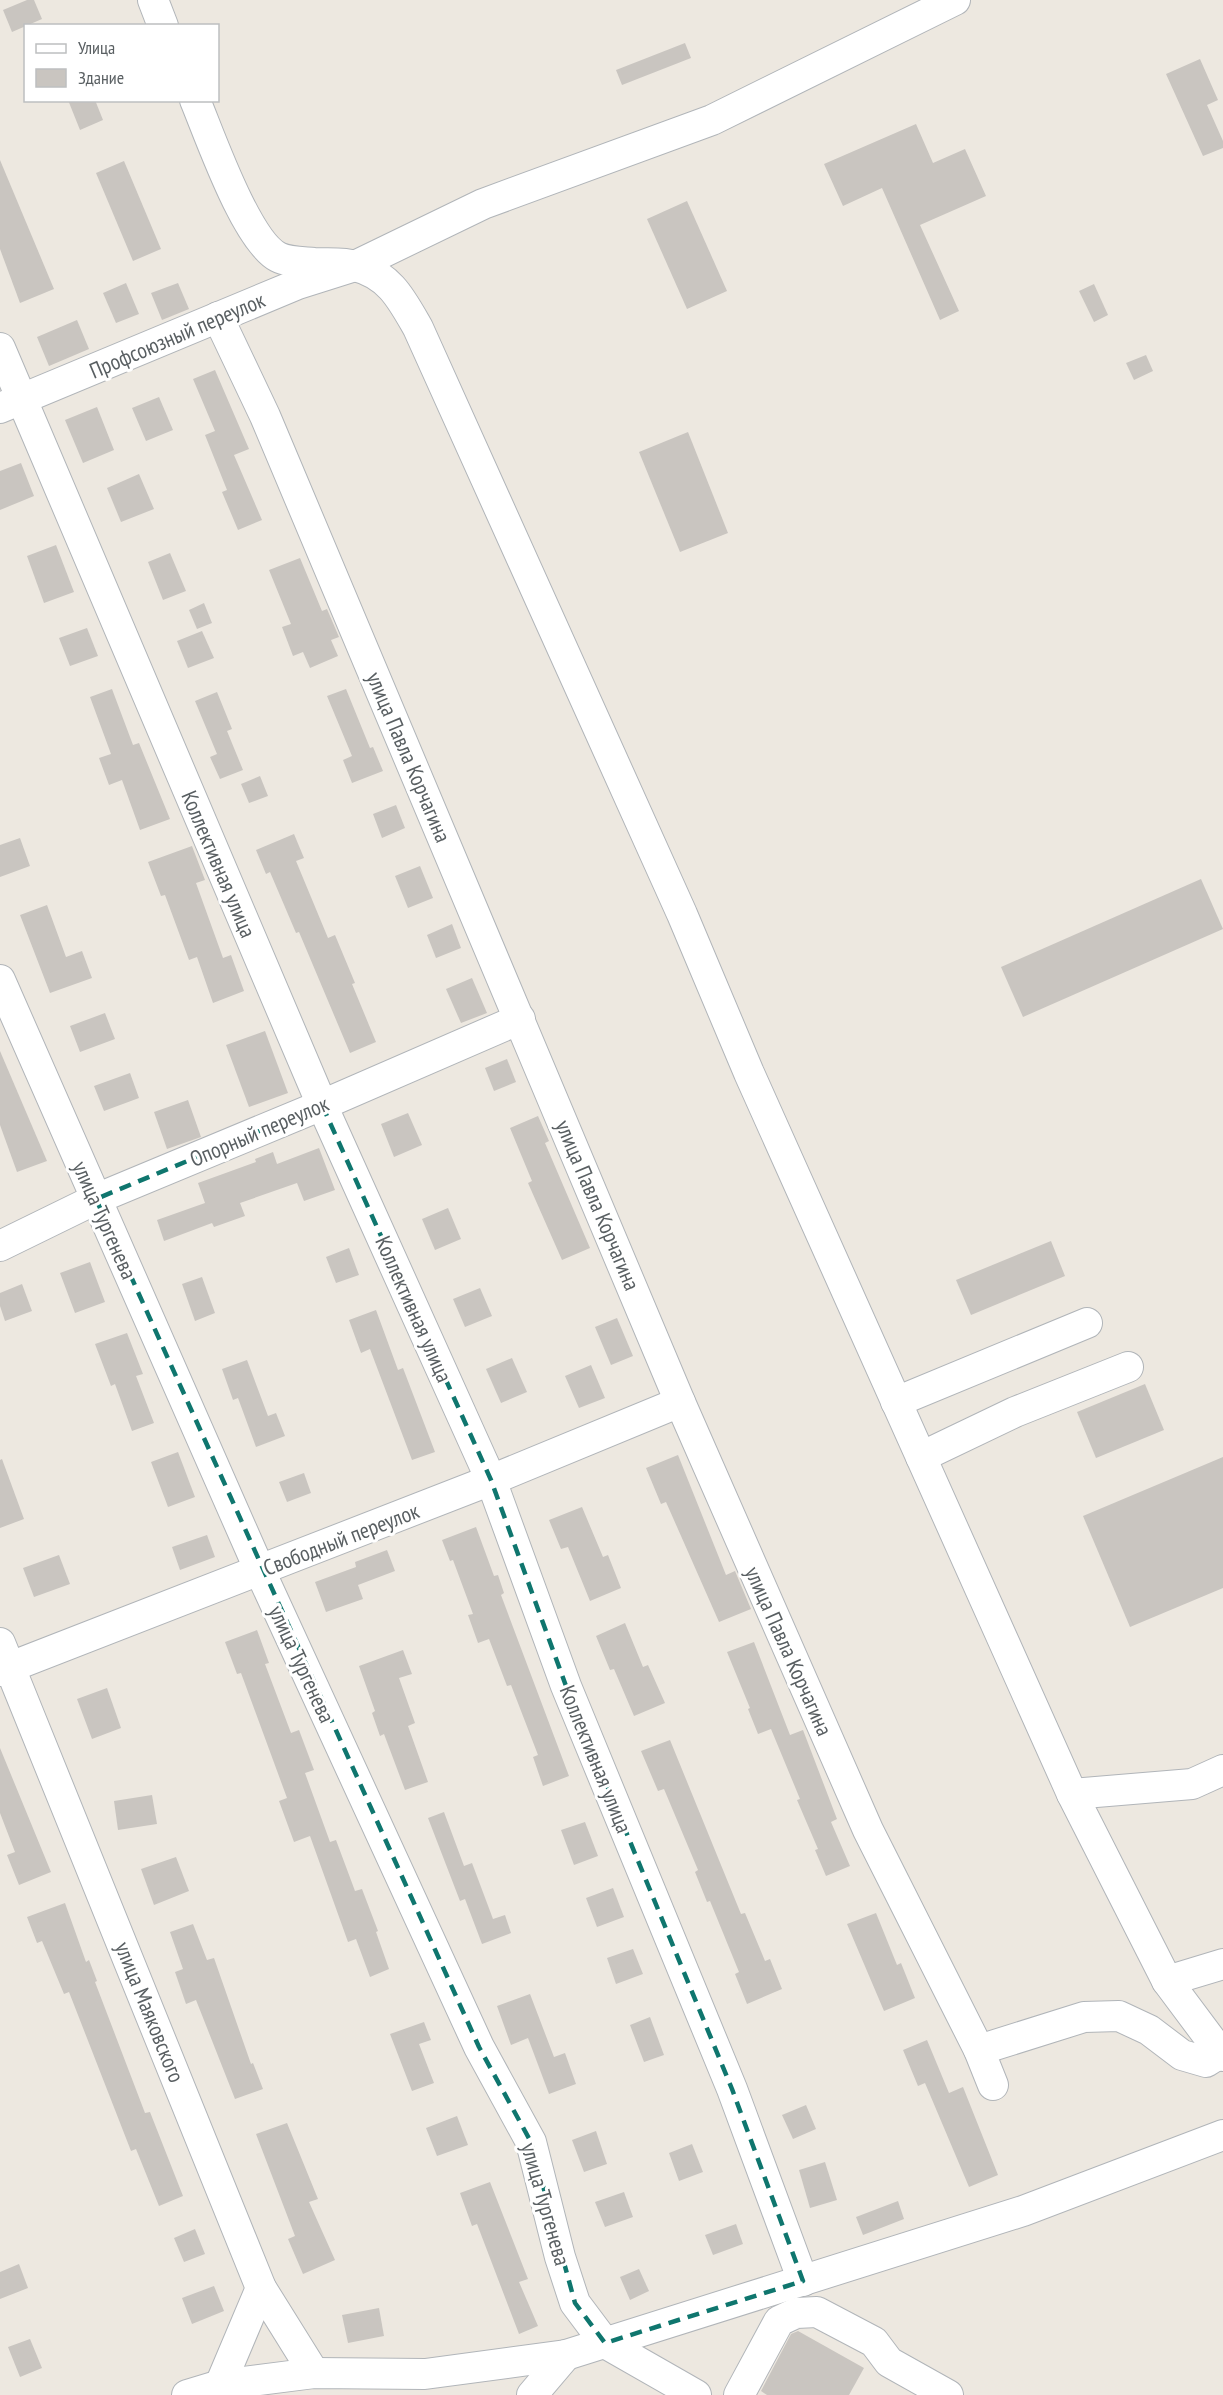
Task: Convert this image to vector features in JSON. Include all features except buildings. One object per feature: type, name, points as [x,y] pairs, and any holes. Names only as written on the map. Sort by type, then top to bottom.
[{"type":"street","points":[[153,0],[162,24]]},
{"type":"street","name":"Профсоюзный переулок","points":[[11,404],[298,284],[355,266],[483,204],[712,120],[955,0]]},
{"type":"street","points":[[196,102],[233,192],[258,237],[278,258],[355,266],[387,280],[418,328],[682,914],[753,1083],[1072,1794],[1167,1981],[1221,2054],[1206,2062],[1182,2055],[1149,2030],[1119,2016],[1084,2017],[979,2050]]},
{"type":"street","name":"улица Павла Корчагина","points":[[219,317],[265,416],[680,1402],[868,1830],[979,2050],[993,2085]]},
{"type":"street","name":"Коллективная улица","points":[[0,348],[11,404],[491,1480],[566,1686],[732,2089],[803,2281]]},
{"type":"street","name":"улица Тургенева","points":[[0,980],[260,1571],[479,2047],[531,2142],[560,2257],[575,2303],[605,2343]]},
{"type":"street","name":"Опорный переулок","points":[[0,1246],[96,1199],[520,1019]]},
{"type":"street","points":[[896,1402],[1087,1323]]},
{"type":"street","points":[[921,1456],[1015,1412],[1128,1367]]},
{"type":"street","name":"Свободный переулок","points":[[4,1660],[260,1571],[491,1480],[680,1402]]},
{"type":"street","name":"улица Маяковского","points":[[4,1660],[261,2288],[314,2373]]},
{"type":"street","points":[[1072,1794],[1192,1784],[1223,1770]]},
{"type":"street","points":[[1167,1981],[1223,1964]]},
{"type":"street","points":[[188,2395],[220,2385],[314,2373],[425,2374],[566,2355],[1023,2211],[1223,2135]]},
{"type":"street","points":[[220,2385],[261,2288]]},
{"type":"street","points":[[739,2395],[779,2321],[796,2313],[817,2312],[874,2342],[889,2362],[948,2395]]},
{"type":"street","points":[[605,2343],[696,2395]]},
{"type":"street","points":[[532,2395],[566,2355]]},
{"type":"highlighted area","points":[[322,1105],[491,1480],[566,1686],[732,2089],[803,2281],[605,2343],[575,2303],[531,2142],[479,2047],[96,1199]]}]
